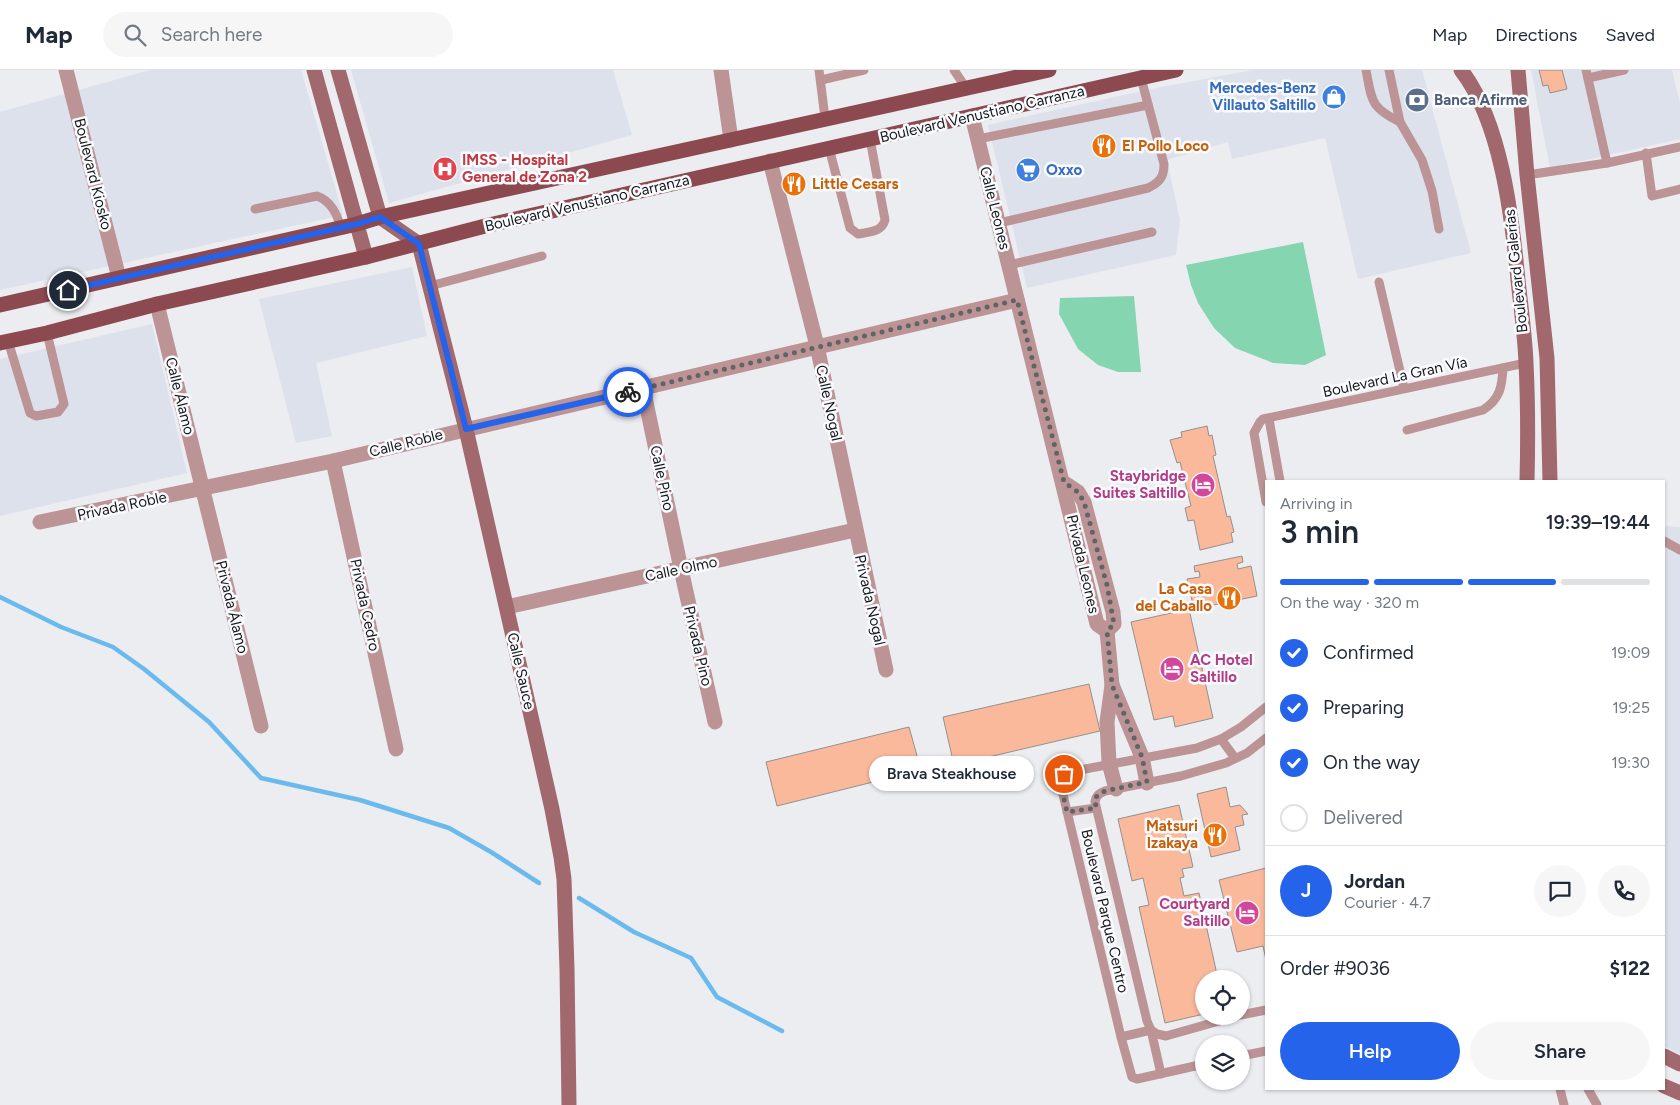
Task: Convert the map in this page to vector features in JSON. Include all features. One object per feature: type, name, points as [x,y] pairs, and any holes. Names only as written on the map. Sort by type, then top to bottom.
[{"type":"main road","name":"Boulevard Venustiano Carranza","points":[[0,305],[341,228],[380,217],[1049,70]]},
{"type":"main road","name":"Boulevard Venustiano Carranza","points":[[4,342],[157,304],[366,257],[489,225],[1176,70]]},
{"type":"street","name":"Boulevard Kiosko","points":[[66,70],[119,278]]},
{"type":"street","points":[[314,70],[366,257]]},
{"type":"street","points":[[338,70],[380,217],[419,244]]},
{"type":"street","points":[[720,70],[731,140]]},
{"type":"street","name":"Boulevard Galerías","points":[[1461,70],[1468,79],[1490,127],[1507,190],[1526,363],[1527,480]]},
{"type":"street","name":"Boulevard Galerías","points":[[1518,70],[1527,175],[1547,358],[1550,480]]},
{"type":"street","name":"Calle Leones","points":[[972,116],[1017,300]]},
{"type":"street","points":[[330,127],[353,121]]},
{"type":"street","name":"Calle Nogal","points":[[770,161],[817,346],[855,530]]},
{"type":"street","name":"Calle Sauce","points":[[419,244],[466,429],[552,809],[564,879],[569,1105]]},
{"type":"street","name":"Calle Roble","points":[[203,489],[333,461],[1017,300]]},
{"type":"street","name":"Privada Leones","points":[[1017,300],[1102,627],[1112,685]]},
{"type":"street","name":"Calle Álamo","points":[[157,304],[203,489]]},
{"type":"street","name":"Calle Pino","points":[[643,388],[680,569]]},
{"type":"street","name":"Privada Cedro","points":[[333,461],[396,749]]},
{"type":"street","name":"Privada Roble","points":[[40,522],[203,489]]},
{"type":"street","name":"Privada Álamo","points":[[203,489],[261,726]]},
{"type":"street","name":"Calle Olmo","points":[[507,607],[855,530]]},
{"type":"street","name":"Privada Nogal","points":[[855,530],[886,670]]},
{"type":"street","name":"Privada Pino","points":[[680,569],[715,722]]},
{"type":"street","points":[[1112,685],[1142,757],[1147,782]]},
{"type":"street","points":[[1112,685],[1107,722],[1108,763],[1116,788]]},
{"type":"street","points":[[1665,1056],[1680,1064]]},
{"type":"street","points":[[1665,1086],[1680,1093]]},
{"type":"lane","points":[[819,70],[825,118]]},
{"type":"lane","points":[[821,80],[864,70]]},
{"type":"lane","points":[[954,70],[966,88]]},
{"type":"lane","points":[[1366,70],[1371,98],[1375,105],[1380,111],[1400,122]]},
{"type":"lane","points":[[1390,70],[1400,122],[1422,160],[1432,191],[1439,228]]},
{"type":"lane","points":[[1607,163],[1587,74],[1624,70]]},
{"type":"lane","points":[[999,223],[1148,188],[1164,176],[1164,164],[1141,78]]},
{"type":"lane","points":[[978,139],[1148,105]]},
{"type":"lane","points":[[829,148],[850,228],[858,234],[878,230],[882,227],[885,220],[870,139]]},
{"type":"lane","points":[[1527,175],[1607,163],[1680,147]]},
{"type":"lane","points":[[1646,153],[1652,196],[1680,189]]},
{"type":"lane","points":[[255,209],[317,196],[327,201],[337,214],[341,228]]},
{"type":"lane","points":[[1009,265],[1152,232]]},
{"type":"lane","points":[[430,286],[542,256]]},
{"type":"lane","points":[[1379,282],[1404,388]]},
{"type":"lane","points":[[4,342],[30,413],[36,416],[58,412],[64,404],[47,332]]},
{"type":"lane","name":"Boulevard La Gran Vía","points":[[1269,419],[1404,388],[1526,363]]},
{"type":"lane","points":[[1407,430],[1483,410],[1491,405],[1500,393],[1503,368]]},
{"type":"lane","points":[[1265,496],[1254,432],[1263,419],[1269,419],[1280,480]]},
{"type":"lane","points":[[1665,542],[1680,550]]},
{"type":"lane","name":"Boulevard Parque Centro","points":[[1195,1066],[1137,1079],[1132,1077],[1060,782],[1061,778],[1069,772],[1108,763],[1197,748],[1221,740],[1265,708]]},
{"type":"lane","name":"Boulevard Parque Centro","points":[[1161,1074],[1095,798],[1099,794],[1116,788],[1181,776],[1226,763],[1247,753],[1265,739]]},
{"type":"lane","points":[[1221,740],[1236,758]]},
{"type":"lane","points":[[1067,812],[1096,808]]},
{"type":"lane","points":[[1250,1013],[1265,1010]]},
{"type":"lane","points":[[1121,1037],[1151,1030],[1166,1036],[1205,1025]]},
{"type":"lane","points":[[1250,1054],[1265,1051]]},
{"type":"lane","points":[[1560,1090],[1564,1105]]},
{"type":"lane","points":[[1589,1090],[1597,1105]]},
{"type":"shaded area","points":[[150,70],[301,70],[343,215],[0,290],[0,112]]},
{"type":"shaded area","name":"IMSS - Hospital General de Zona 2","points":[[351,70],[613,70],[632,135],[389,203]]},
{"type":"shaded area","points":[[1253,70],[1422,70],[1471,253],[1358,279],[1325,138],[1232,159],[1228,142],[1167,160],[1180,220],[1176,255],[1027,288],[988,125],[1151,89]]},
{"type":"shaded area","points":[[1531,70],[1672,70],[1680,103],[1680,139],[1550,168]]},
{"type":"shaded area","points":[[412,267],[427,336],[316,363],[332,436],[296,443],[259,299]]},
{"type":"shaded area","points":[[152,324],[187,473],[0,516],[0,359]]},
{"type":"shaded area","points":[[1665,526],[1680,527],[1680,1054],[1665,1046]]},
{"type":"green space","points":[[1303,242],[1326,355],[1305,365],[1273,363],[1235,348],[1214,328],[1198,303],[1186,265]]},
{"type":"green space","points":[[1134,296],[1141,372],[1118,372],[1098,365],[1078,349],[1059,314],[1060,298]]},
{"type":"building","points":[[1539,70],[1562,70],[1567,89],[1550,93],[1548,85],[1543,86]]},
{"type":"building","name":"Staybridge Suites Saltillo","points":[[1207,426],[1209,436],[1212,435],[1216,455],[1213,456],[1227,517],[1230,516],[1234,532],[1231,533],[1233,542],[1200,550],[1194,520],[1188,521],[1185,508],[1191,506],[1180,462],[1177,463],[1170,440],[1182,437],[1181,432]]},
{"type":"building","points":[[1242,556],[1243,562],[1237,564],[1238,569],[1251,566],[1257,596],[1194,609],[1187,579],[1200,577],[1199,571],[1195,572],[1194,566]]},
{"type":"building","name":"AC Hotel Saltillo","points":[[1189,609],[1213,718],[1175,727],[1173,716],[1154,720],[1131,622]]},
{"type":"building","points":[[1089,684],[1100,731],[954,765],[943,717]]},
{"type":"building","points":[[909,727],[921,770],[777,806],[766,762]]},
{"type":"building","points":[[1226,787],[1230,807],[1240,805],[1248,814],[1242,815],[1244,825],[1235,827],[1240,850],[1211,857],[1197,794]]},
{"type":"building","points":[[1179,805],[1193,867],[1182,869],[1184,877],[1180,878],[1184,896],[1199,893],[1216,970],[1195,970],[1195,1016],[1165,1023],[1139,907],[1149,905],[1143,878],[1132,881],[1118,819]]},
{"type":"building","name":"Courtyard Saltillo","points":[[1265,868],[1265,955],[1263,946],[1237,952],[1219,880]]},
{"type":"waterway","points":[[0,597],[61,627],[113,647],[144,669],[209,722],[261,778],[360,800],[449,828],[539,883]]},
{"type":"waterway","points":[[579,898],[634,932],[691,958],[717,997],[782,1031]]},
{"type":"way so far","points":[[628,392],[1017,300],[1064,482],[1078,492],[1084,502],[1107,585],[1114,624],[1107,631],[1112,685],[1142,757],[1147,782],[1099,794],[1095,798],[1096,808],[1067,812],[1060,782],[1064,774]]},
{"type":"place","name":"Mercedes-Benz Villauto Saltillo","points":[[1334,97]]},
{"type":"place","name":"Banca Afirme","points":[[1417,100]]},
{"type":"place","name":"El Pollo Loco","points":[[1104,146]]},
{"type":"place","name":"IMSS - Hospital General de Zona 2","points":[[445,169]]},
{"type":"place","name":"Oxxo","points":[[1028,170]]},
{"type":"place","name":"Little Cesars","points":[[794,184]]},
{"type":"place","name":"Staybridge Suites Saltillo","points":[[1203,485]]},
{"type":"place","name":"La Casa del Caballo","points":[[1229,598]]},
{"type":"place","name":"AC Hotel Saltillo","points":[[1172,669]]},
{"type":"place","name":"Brava Steakhouse","points":[[1064,774]]},
{"type":"place","name":"Matsuri Izakaya","points":[[1215,835]]},
{"type":"place","name":"Courtyard Saltillo","points":[[1247,913]]},
{"type":"route","points":[[68,290],[357,224],[380,217],[419,244],[466,429],[628,392]]}]
